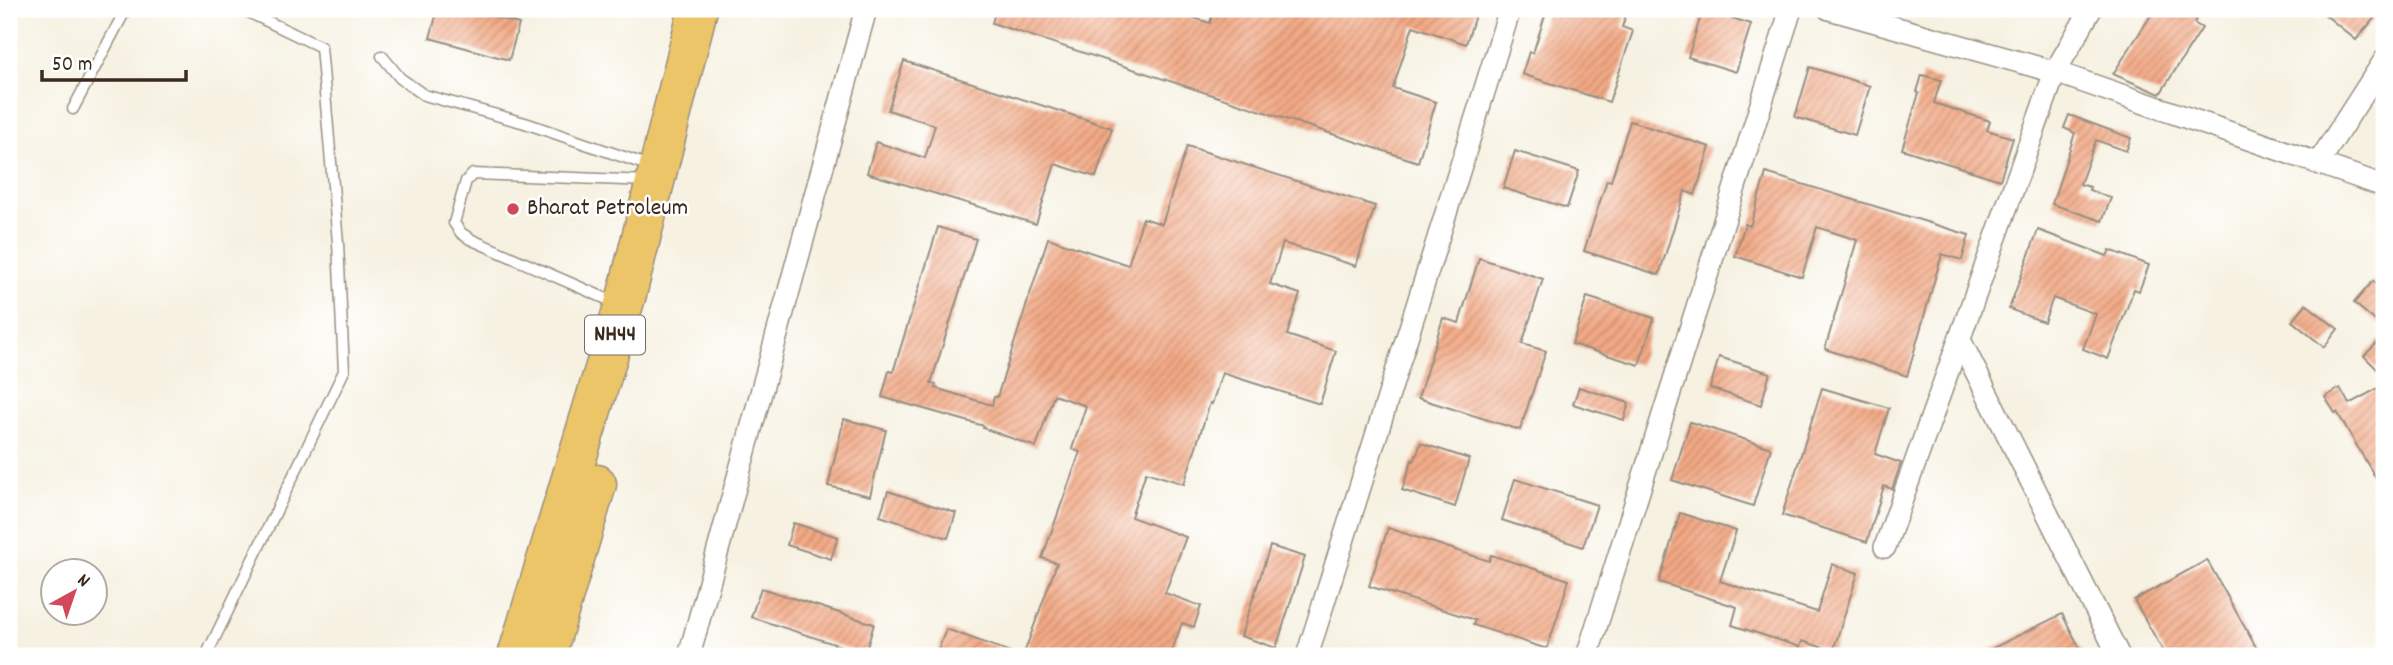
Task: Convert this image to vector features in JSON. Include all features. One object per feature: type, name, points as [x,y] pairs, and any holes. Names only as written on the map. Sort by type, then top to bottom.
[{"type":"highway","name":"NH44","points":[[517,656],[623,307],[698,9]]},
{"type":"highway","name":"NH44","points":[[546,656],[644,324],[725,9]]},
{"type":"street","points":[[690,656],[866,9]]},
{"type":"street","points":[[1307,656],[1510,9]]},
{"type":"street","points":[[1587,656],[1791,9]]},
{"type":"street","points":[[1829,9],[2055,72],[2384,186]]},
{"type":"street","points":[[1885,547],[2055,72],[2091,9]]},
{"type":"street","points":[[2319,162],[2384,61]]},
{"type":"street","points":[[1960,340],[2119,656]]},
{"type":"lane","points":[[74,109],[126,9]]},
{"type":"lane","points":[[206,656],[344,370],[338,243],[321,47],[242,9]]},
{"type":"lane","points":[[382,56],[400,78],[425,95],[525,123],[612,155],[657,175]]},
{"type":"lane","points":[[623,307],[470,239],[461,233],[454,223],[466,181],[473,174],[657,175]]},
{"type":"building","points":[[438,9],[466,9],[519,24],[509,60],[430,38]]},
{"type":"building","points":[[996,9],[1166,9],[1210,23],[1214,9],[1477,9],[1466,44],[1413,26],[1393,88],[1436,102],[1418,162],[992,23]]},
{"type":"building","points":[[1547,9],[1628,9],[1622,27],[1633,31],[1609,102],[1522,74],[1529,52],[1533,53]]},
{"type":"building","points":[[1703,9],[1751,24],[1736,72],[1688,57]]},
{"type":"building","points":[[2155,9],[2203,9],[2194,23],[2202,28],[2160,94],[2113,74]]},
{"type":"building","points":[[2318,9],[2382,9],[2356,40]]},
{"type":"building","points":[[904,61],[1112,128],[1096,177],[1055,164],[1036,224],[867,173],[876,142],[925,158],[935,125],[888,110]]},
{"type":"building","points":[[1810,67],[1870,86],[1855,135],[1795,117]]},
{"type":"building","points":[[1922,75],[1941,80],[1934,103],[1990,121],[1987,130],[2013,138],[2000,180],[1902,149]]},
{"type":"building","points":[[2069,115],[2131,138],[2126,151],[2096,140],[2080,184],[2111,198],[2102,221],[2052,204],[2075,133],[2064,128]]},
{"type":"building","points":[[1630,121],[1710,147],[1695,195],[1685,191],[1659,275],[1584,251],[1607,180],[1611,181]]},
{"type":"building","points":[[1187,146],[1375,206],[1356,266],[1283,243],[1270,284],[1300,294],[1287,335],[1336,351],[1320,404],[1222,373],[1184,484],[1146,472],[1131,517],[1186,537],[1165,593],[1201,606],[1194,627],[1182,623],[1170,656],[1023,656],[1057,563],[1042,558],[1080,452],[1072,449],[1086,406],[1054,395],[1036,447],[983,428],[984,426],[882,397],[889,371],[893,372],[938,227],[976,239],[931,383],[936,385],[935,388],[992,405],[994,397],[997,397],[1048,238],[1128,265],[1143,218],[1162,224]]},
{"type":"building","points":[[1515,151],[1579,171],[1567,208],[1503,188]]},
{"type":"building","points":[[1766,173],[1969,235],[1962,260],[1942,254],[1907,376],[1825,349],[1857,240],[1817,227],[1802,277],[1735,256],[1745,224],[1750,226]]},
{"type":"building","points":[[2038,230],[2107,256],[2110,250],[2149,265],[2139,291],[2134,289],[2108,359],[2083,349],[2096,314],[2053,298],[2044,322],[2009,309]]},
{"type":"building","points":[[1479,258],[1543,279],[1522,344],[1546,351],[1520,430],[1418,398],[1443,318],[1459,323]]},
{"type":"building","points":[[2373,281],[2384,290],[2384,328],[2354,303]]},
{"type":"building","points":[[1587,297],[1654,318],[1639,365],[1572,344]]},
{"type":"building","points":[[2306,304],[2338,329],[2324,347],[2292,321]]},
{"type":"building","points":[[2384,336],[2384,376],[2364,356]]},
{"type":"building","points":[[1719,357],[1770,373],[1761,405],[1710,388]]},
{"type":"building","points":[[2384,385],[2384,492],[2337,412],[2335,413],[2325,397],[2340,388],[2349,404]]},
{"type":"building","points":[[1579,387],[1629,403],[1624,420],[1573,404]]},
{"type":"building","points":[[1822,388],[1889,408],[1875,454],[1901,463],[1892,489],[1884,486],[1867,542],[1782,515]]},
{"type":"building","points":[[844,419],[886,430],[870,496],[828,486]]},
{"type":"building","points":[[1690,422],[1771,448],[1753,506],[1672,480]]},
{"type":"building","points":[[1421,443],[1469,459],[1455,507],[1402,490]]},
{"type":"building","points":[[1515,479],[1597,505],[1583,547],[1502,520]]},
{"type":"building","points":[[888,491],[956,513],[948,538],[880,516]]},
{"type":"building","points":[[1680,513],[1736,531],[1720,581],[1817,612],[1832,564],[1858,573],[1833,651],[1802,641],[1800,647],[1732,625],[1737,607],[1659,582]]},
{"type":"building","points":[[793,523],[838,537],[831,559],[787,545]]},
{"type":"building","points":[[1388,528],[1489,561],[1491,555],[1569,580],[1547,649],[1473,625],[1475,620],[1369,586]]},
{"type":"building","points":[[1270,546],[1305,557],[1276,648],[1241,636]]},
{"type":"building","points":[[2207,560],[2261,656],[2166,656],[2134,600]]},
{"type":"building","points":[[761,588],[874,624],[865,654],[751,617]]},
{"type":"building","points":[[2062,614],[2084,656],[1977,656]]},
{"type":"building","points":[[946,629],[1016,654],[1016,656],[936,656]]},
{"type":"place","name":"Bharat Petroleum","points":[[513,209]]}]
